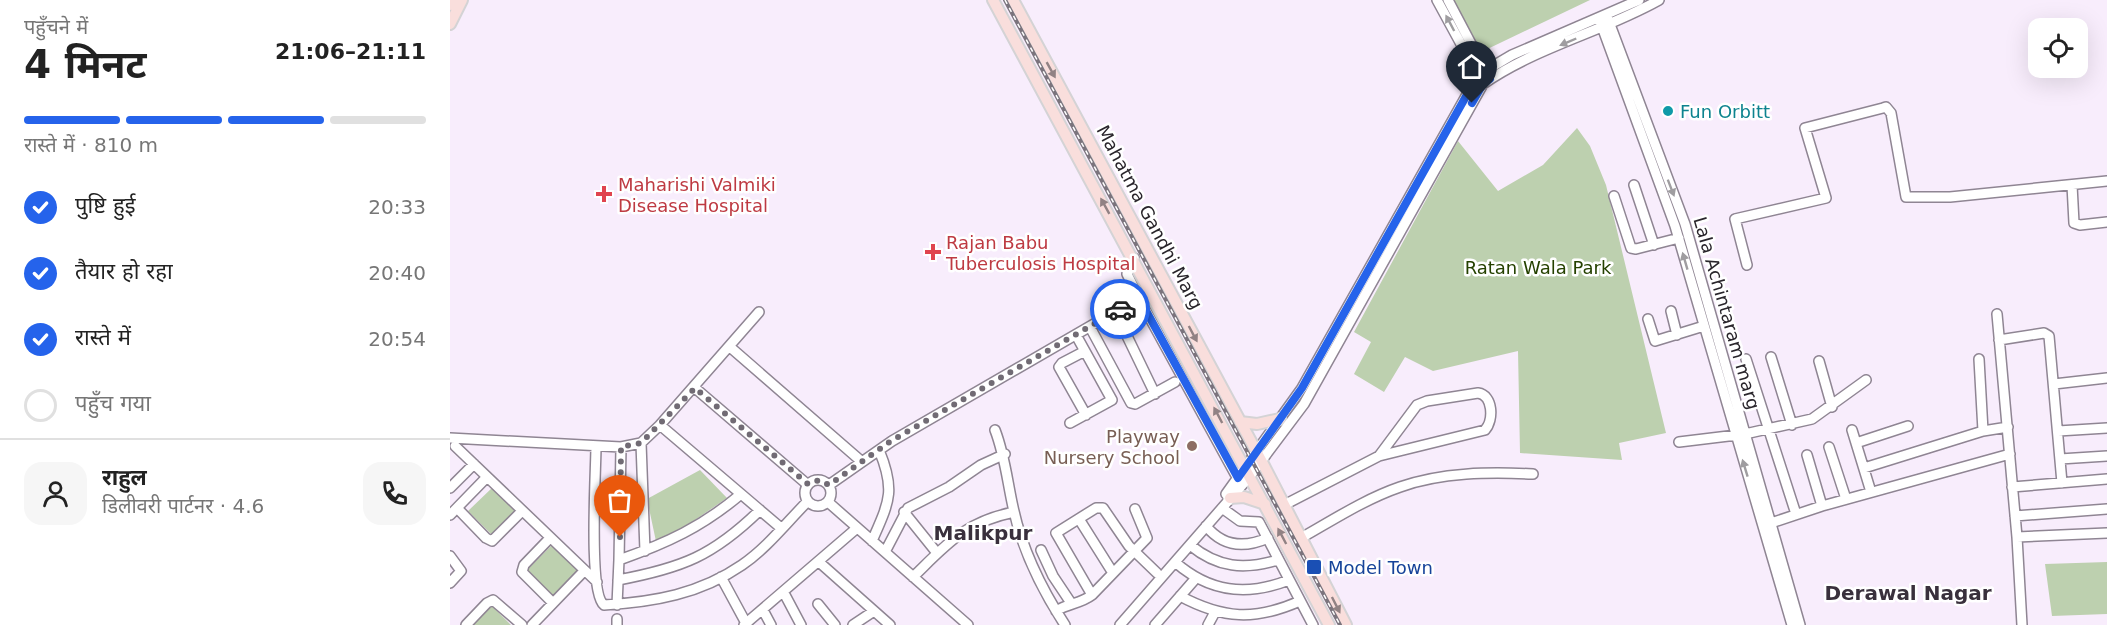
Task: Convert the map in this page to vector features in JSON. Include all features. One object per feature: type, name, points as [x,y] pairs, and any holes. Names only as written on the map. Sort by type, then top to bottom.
[{"type":"main road","name":"Mahatma Gandhi Marg","points":[[993,0],[1134,258],[1329,625]]},
{"type":"main road","name":"Mahatma Gandhi Marg","points":[[1014,0],[1259,455],[1346,625]]},
{"type":"main road","points":[[450,24],[456,2]]},
{"type":"main road","points":[[1240,422],[1257,424],[1280,419]]},
{"type":"main road","points":[[1230,498],[1244,497],[1266,505]]},
{"type":"street","points":[[1437,0],[1484,77]]},
{"type":"street","points":[[1448,0],[1484,77]]},
{"type":"street","points":[[1604,22],[1639,0]]},
{"type":"street","points":[[1259,455],[1383,252],[1484,77],[1604,22],[1659,0]]},
{"type":"street","name":"Lala Achintaram marg","points":[[1604,22],[1679,238],[1735,435],[1800,625]]},
{"type":"street","name":"Lala Achintaram marg","points":[[1604,22],[1685,224],[1745,434],[1792,625]]},
{"type":"street","points":[[1747,265],[1735,219],[1826,198],[1805,128],[1886,107],[1891,112],[1906,197],[1950,197],[2107,181]]},
{"type":"street","points":[[1634,185],[1654,244]]},
{"type":"street","points":[[2072,185],[2074,223],[2080,225],[2107,222]]},
{"type":"street","points":[[1614,196],[1631,248],[1679,238]]},
{"type":"street","points":[[1120,625],[1222,508],[1259,455],[1314,388],[1383,252]]},
{"type":"street","points":[[1134,258],[1126,274],[1238,478]]},
{"type":"street","points":[[829,485],[879,450],[1151,292]]},
{"type":"street","points":[[1671,311],[1677,335]]},
{"type":"street","points":[[453,443],[621,447],[641,443],[695,388],[759,312]]},
{"type":"street","points":[[1997,314],[2017,537],[2022,625]]},
{"type":"street","points":[[1648,319],[1655,341],[1704,326]]},
{"type":"street","points":[[1141,320],[1130,326],[1126,332],[1155,394]]},
{"type":"street","points":[[1089,327],[1131,403],[1135,404],[1175,382]]},
{"type":"street","points":[[1999,340],[2047,334],[2050,339],[2062,483]]},
{"type":"street","points":[[1070,423],[1112,400],[1076,335]]},
{"type":"street","points":[[730,347],[861,461]]},
{"type":"street","points":[[1085,351],[1062,363],[1059,367],[1086,415]]},
{"type":"street","points":[[1771,357],[1791,425]]},
{"type":"street","points":[[1746,359],[1796,514]]},
{"type":"street","points":[[1979,359],[1983,431]]},
{"type":"street","points":[[1819,361],[1832,407]]},
{"type":"street","points":[[2054,384],[2107,378]]},
{"type":"street","points":[[1679,442],[1745,434],[1812,419],[1832,407],[1866,380]]},
{"type":"street","points":[[695,388],[808,484]]},
{"type":"street","points":[[1284,505],[1379,456],[1485,430],[1490,423],[1489,400],[1485,394],[1478,393],[1427,401],[1417,405],[1379,456]]},
{"type":"street","points":[[660,426],[781,528]]},
{"type":"street","points":[[1856,443],[1908,426]]},
{"type":"street","points":[[1864,468],[1983,431],[2008,427]]},
{"type":"street","points":[[2058,431],[2107,428]]},
{"type":"street","points":[[994,430],[1005,454],[1014,512],[1032,567],[1065,625]]},
{"type":"street","points":[[1852,430],[1871,492]]},
{"type":"street","points":[[453,443],[597,582]]},
{"type":"street","points":[[641,443],[645,551]]},
{"type":"street","points":[[596,446],[594,558],[600,603],[617,605],[678,596],[721,577],[743,564],[808,501]]},
{"type":"street","points":[[617,605],[621,447]]},
{"type":"street","points":[[1829,447],[1846,499]]},
{"type":"street","points":[[872,541],[884,515],[890,488],[890,475],[879,450]]},
{"type":"street","points":[[885,552],[904,512],[913,503],[949,487],[981,465],[1005,454]]},
{"type":"street","points":[[1767,524],[1846,499],[2010,454]]},
{"type":"street","points":[[1807,455],[1822,506]]},
{"type":"street","points":[[2060,459],[2107,456]]},
{"type":"street","points":[[450,488],[474,464]]},
{"type":"street","points":[[1112,625],[1238,478],[1247,471]]},
{"type":"street","points":[[1301,538],[1375,497],[1402,486],[1449,476],[1496,472],[1533,474]]},
{"type":"street","points":[[487,477],[454,512],[492,541],[522,511]]},
{"type":"street","points":[[2012,487],[2107,479]]},
{"type":"street","points":[[808,484],[819,480],[829,485]]},
{"type":"street","points":[[808,484],[806,490],[808,501]]},
{"type":"street","points":[[808,501],[818,506],[828,502],[831,496],[829,485]]},
{"type":"street","points":[[619,560],[672,541],[699,527],[741,494]]},
{"type":"street","points":[[828,502],[968,625]]},
{"type":"street","points":[[1257,520],[1266,505]]},
{"type":"street","points":[[1092,595],[1054,530],[1079,519],[1096,508],[1103,508],[1134,551],[1157,573]]},
{"type":"street","points":[[1222,508],[1240,521],[1257,520]]},
{"type":"street","points":[[1056,611],[1071,603],[1078,604],[1092,595],[1147,535],[1135,509]]},
{"type":"street","points":[[2015,516],[2107,509]]},
{"type":"street","points":[[618,580],[661,572],[688,563],[730,537],[760,510]]},
{"type":"street","points":[[904,512],[937,553]]},
{"type":"street","points":[[913,577],[962,530],[987,517],[1014,512]]},
{"type":"street","points":[[1079,519],[1113,573]]},
{"type":"street","points":[[1257,520],[1312,625]]},
{"type":"street","points":[[1206,526],[1218,538],[1237,545],[1256,543],[1268,538]]},
{"type":"street","points":[[721,577],[746,625],[857,528]]},
{"type":"street","points":[[2017,537],[2107,533]]},
{"type":"street","points":[[550,538],[524,565],[522,572],[553,603]]},
{"type":"street","points":[[1190,544],[1203,555],[1220,564],[1236,567],[1256,567],[1278,560]]},
{"type":"street","points":[[1041,550],[1053,576],[1071,603]]},
{"type":"street","points":[[450,556],[461,571],[450,583]]},
{"type":"street","points":[[819,562],[890,625]]},
{"type":"street","points":[[1174,562],[1212,586],[1242,591],[1272,586],[1289,580]]},
{"type":"street","points":[[532,625],[584,571]]},
{"type":"street","points":[[1155,625],[1196,578]]},
{"type":"street","points":[[784,593],[801,625]]},
{"type":"street","points":[[1180,596],[1215,612],[1257,615],[1300,601]]},
{"type":"street","points":[[466,625],[487,603],[493,600],[522,625]]},
{"type":"street","points":[[818,603],[834,625]]},
{"type":"street","points":[[763,610],[771,625]]},
{"type":"street","points":[[853,625],[874,610]]},
{"type":"street","points":[[1208,625],[1215,612]]},
{"type":"green space","points":[[1449,0],[1590,0],[1477,54]]},
{"type":"green space","name":"Ratan Wala Park","points":[[1577,128],[1590,146],[1606,185],[1666,433],[1619,443],[1622,460],[1520,453],[1518,351],[1433,371],[1405,357],[1384,392],[1354,374],[1371,342],[1354,332],[1458,141],[1498,191],[1543,165]]},
{"type":"green space","points":[[700,470],[727,498],[657,546],[647,499]]},
{"type":"green space","points":[[493,487],[518,512],[493,536],[468,511]]},
{"type":"green space","points":[[552,545],[578,571],[553,596],[527,570]]},
{"type":"green space","points":[[2107,562],[2107,614],[2052,616],[2045,564]]},
{"type":"green space","points":[[492,606],[511,625],[472,625]]},
{"type":"railway","points":[[1005,0],[1340,625]]},
{"type":"way so far","points":[[620,537],[621,447],[641,443],[695,388],[808,484],[819,480],[829,485],[891,441],[1120,309]]},
{"type":"place","name":"Fun Orbitt","points":[[1668,111]]},
{"type":"place","name":"Maharishi Valmiki Disease Hospital","points":[[604,194]]},
{"type":"place","name":"Rajan Babu Tuberculosis Hospital","points":[[933,252]]},
{"type":"place","name":"Playway Nursery School","points":[[1192,446]]},
{"type":"place","name":"Model Town","points":[[1314,567]]},
{"type":"district","name":"Malikpur","points":[[983,533]]},
{"type":"district","name":"Derawal Nagar","points":[[1908,593]]},
{"type":"route","points":[[1120,309],[1139,298],[1238,478],[1302,388],[1437,145],[1478,75],[1485,70],[1490,79],[1483,84],[1472,103]]}]
